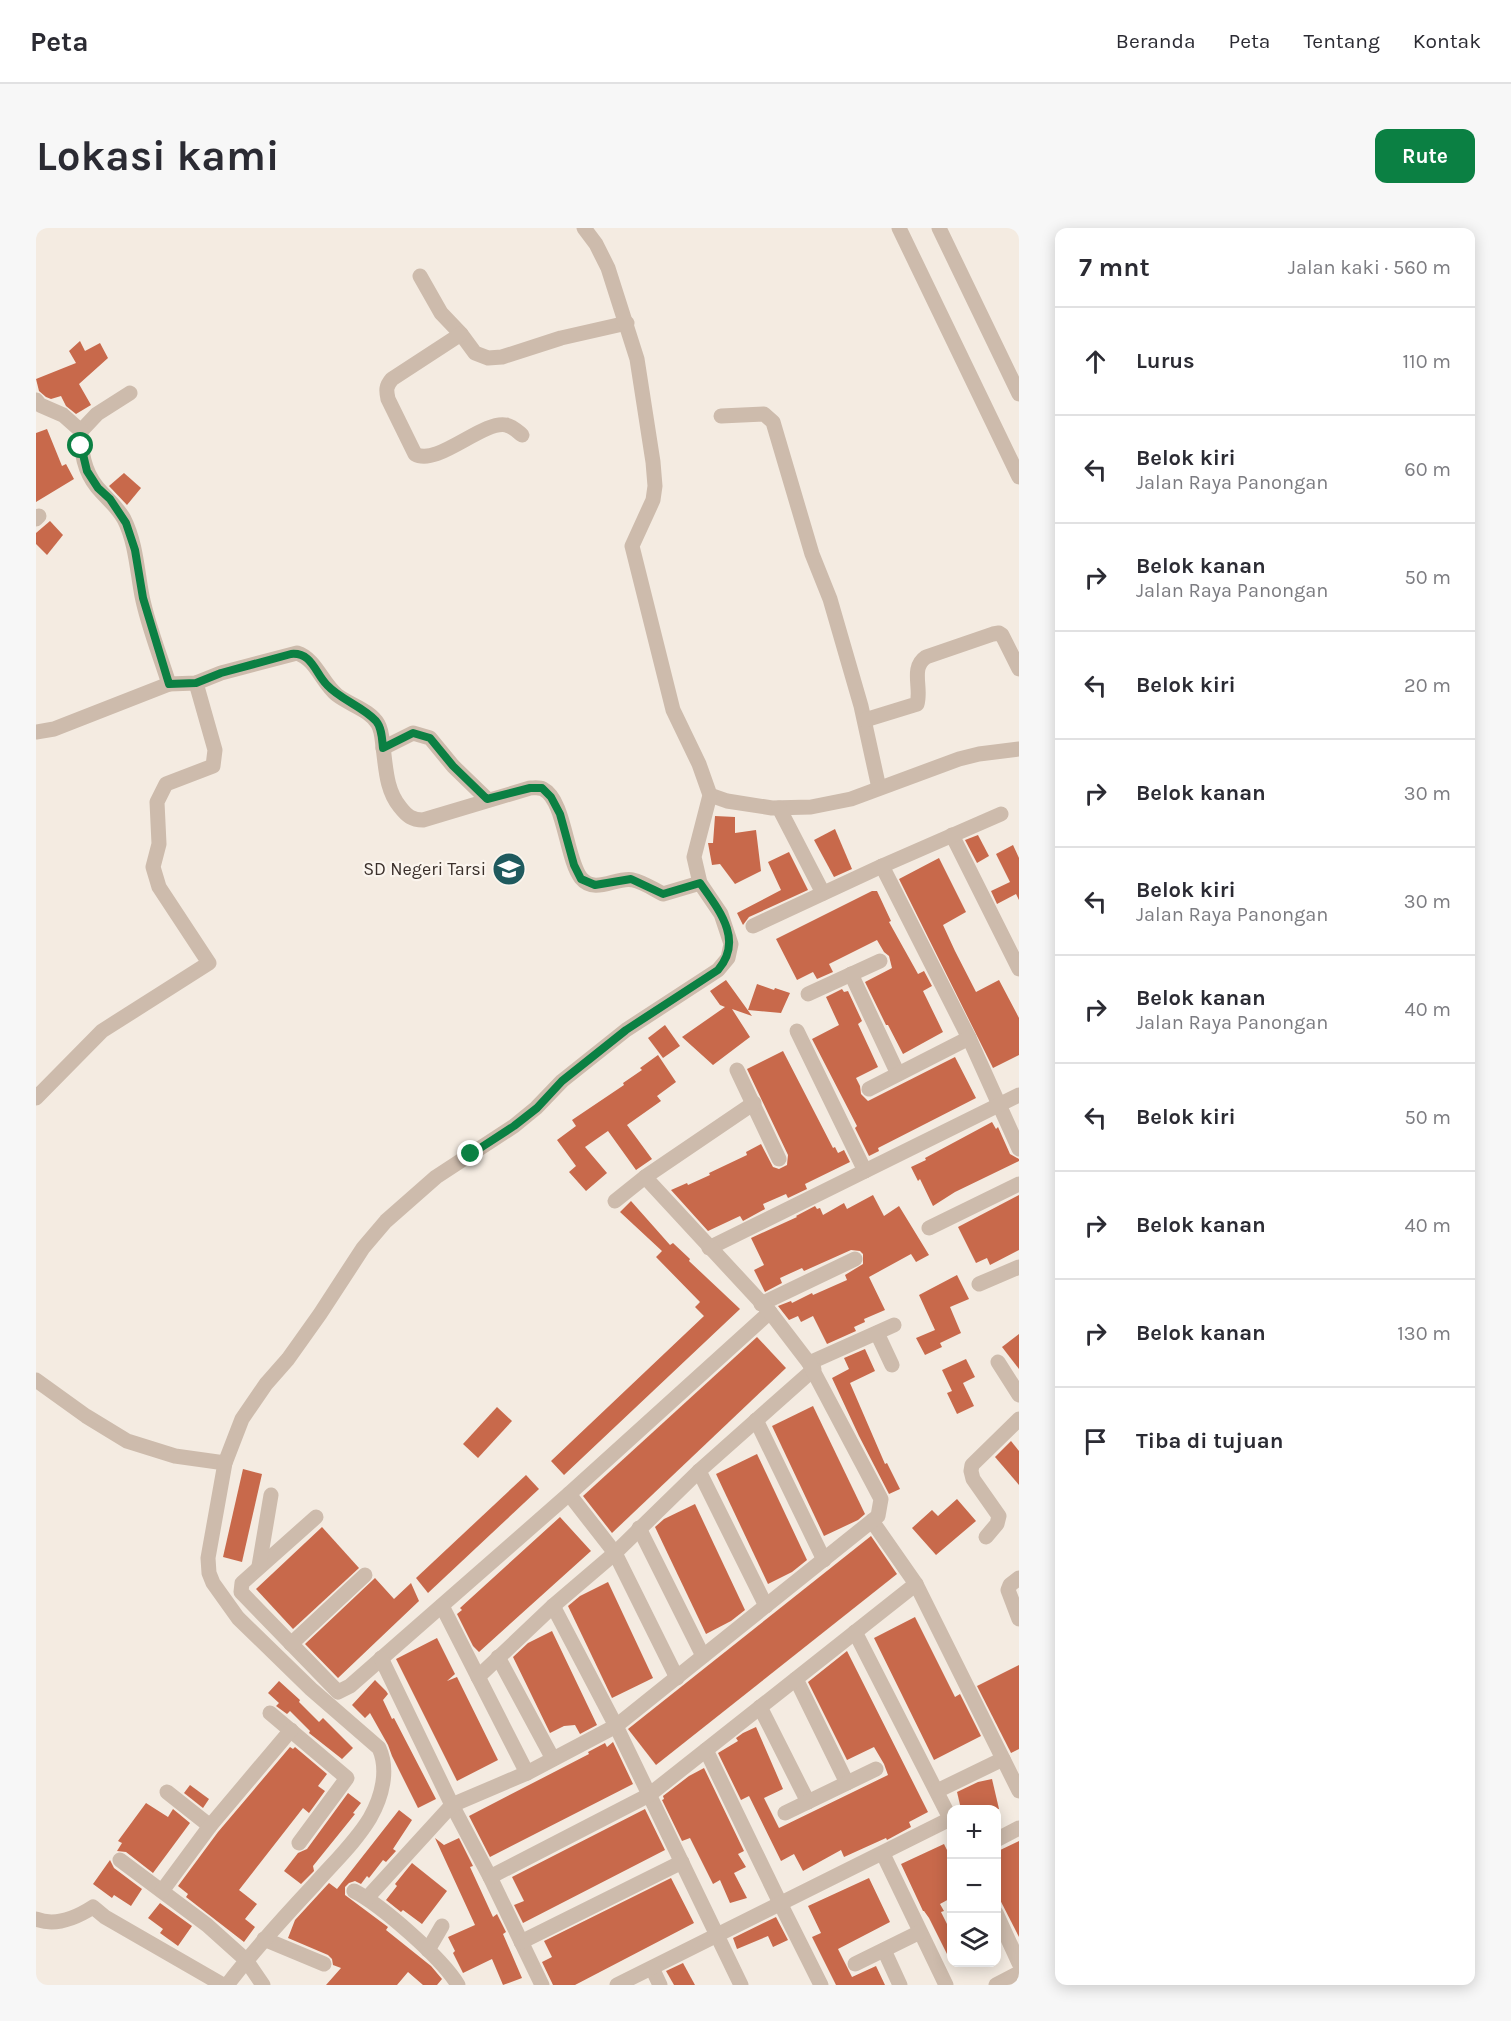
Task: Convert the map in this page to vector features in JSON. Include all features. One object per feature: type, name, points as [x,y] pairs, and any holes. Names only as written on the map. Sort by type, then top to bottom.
[{"type":"street","points":[[36,1919],[51,1923],[62,1921],[74,1918],[93,1907],[105,1917],[225,1985],[355,1840],[371,1816],[379,1796],[384,1763],[379,1748],[311,1689],[238,1618],[209,1574],[208,1558],[225,1463],[242,1419],[320,1314],[363,1248],[386,1221],[436,1177],[514,1126],[537,1108],[562,1081],[626,1030],[718,970],[728,958],[731,944],[721,914],[700,883],[694,856],[710,795],[699,764],[673,710],[632,546],[654,501],[655,486],[638,359],[608,268],[596,244],[584,228]]},
{"type":"street","points":[[899,228],[1019,477]]},
{"type":"street","points":[[939,228],[1019,394]]},
{"type":"street","points":[[420,276],[441,313],[476,353],[488,358],[502,357],[561,338],[627,323]]},
{"type":"street","points":[[461,334],[392,379],[387,385],[388,399],[415,454],[420,457],[431,456],[502,424],[512,427],[522,435]]},
{"type":"street","points":[[81,431],[97,414],[130,393]]},
{"type":"street","points":[[36,400],[40,405],[63,415],[81,431],[83,459],[87,471],[126,523],[135,550],[143,598],[169,684]]},
{"type":"street","points":[[721,416],[764,414],[773,422],[812,554],[830,599],[865,720],[879,788]]},
{"type":"street","points":[[865,720],[917,704],[919,661],[993,633],[1002,635],[1019,669]]},
{"type":"street","points":[[36,732],[54,729],[169,684],[196,683],[221,673],[291,654],[303,655],[309,658],[324,682],[337,695],[376,721],[381,731],[388,788],[406,815],[412,819],[423,820],[487,799],[530,788],[542,788],[551,797],[560,814],[574,865],[581,879],[595,885],[631,879],[663,894],[700,883]]},
{"type":"street","points":[[36,1098],[102,1030],[209,963],[159,887],[153,867],[159,844],[158,802],[166,784],[213,766],[215,750],[196,683]]},
{"type":"street","points":[[383,748],[413,733],[430,738],[453,766],[487,799]]},
{"type":"street","points":[[710,795],[727,801],[779,808],[811,807],[851,799],[959,759],[1019,749]]},
{"type":"street","points":[[779,808],[823,893]]},
{"type":"street","points":[[753,926],[1001,814]]},
{"type":"street","points":[[952,835],[1019,969]]},
{"type":"street","points":[[882,866],[969,1038],[1019,1149]]},
{"type":"street","points":[[808,994],[880,961]]},
{"type":"street","points":[[851,974],[898,1074]]},
{"type":"street","points":[[796,1031],[865,1172]]},
{"type":"street","points":[[869,1089],[969,1038]]},
{"type":"street","points":[[737,1070],[779,1160]]},
{"type":"street","points":[[709,1248],[1019,1095]]},
{"type":"street","points":[[615,1201],[645,1177],[754,1103]]},
{"type":"street","points":[[458,1985],[449,1971],[428,1950],[361,1894],[452,1805],[527,1773],[616,1726],[878,1516],[881,1499],[812,1366],[766,1308],[645,1177]]},
{"type":"street","points":[[929,1228],[1019,1184]]},
{"type":"street","points":[[316,1517],[242,1582],[241,1592],[338,1692],[350,1686],[568,1494],[766,1308],[855,1259]]},
{"type":"street","points":[[979,1284],[1019,1267]]},
{"type":"street","points":[[478,1677],[553,1606],[615,1553],[812,1366],[894,1325]]},
{"type":"street","points":[[877,1334],[891,1365]]},
{"type":"street","points":[[998,1362],[1019,1395]]},
{"type":"street","points":[[36,1380],[127,1441],[175,1456],[225,1463]]},
{"type":"street","points":[[986,1537],[997,1524],[999,1516],[973,1479],[972,1465],[1019,1419]]},
{"type":"street","points":[[756,1420],[824,1560]]},
{"type":"street","points":[[699,1471],[766,1606]]},
{"type":"street","points":[[568,1494],[615,1553],[677,1677]]},
{"type":"street","points":[[259,1566],[271,1495]]},
{"type":"street","points":[[872,1521],[916,1584],[1019,1791]]},
{"type":"street","points":[[639,1528],[703,1656]]},
{"type":"street","points":[[291,1644],[365,1575]]},
{"type":"street","points":[[1019,1578],[1010,1585],[1008,1590],[1019,1619]]},
{"type":"street","points":[[490,1877],[649,1795],[916,1584]]},
{"type":"street","points":[[442,1606],[527,1773]]},
{"type":"street","points":[[553,1606],[616,1726],[741,1985]]},
{"type":"street","points":[[855,1632],[947,1812]]},
{"type":"street","points":[[498,1657],[553,1759]]},
{"type":"street","points":[[381,1658],[452,1805],[490,1877],[539,1984]]},
{"type":"street","points":[[796,1679],[847,1783]]},
{"type":"street","points":[[760,1707],[808,1802]]},
{"type":"street","points":[[270,1713],[347,1778],[299,1844]]},
{"type":"street","points":[[162,1891],[210,1826],[291,1730]]},
{"type":"street","points":[[706,1750],[821,1985]]},
{"type":"street","points":[[937,1791],[1003,1759]]},
{"type":"street","points":[[785,1813],[876,1769]]},
{"type":"street","points":[[167,1792],[210,1826]]},
{"type":"street","points":[[618,1985],[947,1822]]},
{"type":"street","points":[[1001,1837],[1019,1828]]},
{"type":"street","points":[[883,1854],[946,1985]]},
{"type":"street","points":[[120,1860],[207,1924],[246,1960],[263,1985]]},
{"type":"street","points":[[521,1942],[682,1862]]},
{"type":"street","points":[[1001,1924],[1019,1963]]},
{"type":"street","points":[[428,1950],[442,1926]]},
{"type":"street","points":[[855,1964],[920,1932]]},
{"type":"street","points":[[264,1939],[324,1964]]},
{"type":"street","points":[[884,1950],[900,1985]]},
{"type":"street","points":[[652,1968],[660,1985]]},
{"type":"street","points":[[996,1985],[1019,1973]]},
{"type":"building","points":[[80,341],[85,351],[100,343],[108,358],[79,384],[91,405],[76,414],[66,406],[61,396],[51,399],[39,391],[36,379],[76,363],[69,351]]},
{"type":"building","points":[[47,429],[62,466],[66,464],[74,479],[36,502],[36,433]]},
{"type":"building","points":[[124,473],[141,488],[127,505],[109,486]]},
{"type":"building","points":[[50,521],[63,535],[47,555],[36,544],[36,533]]},
{"type":"building","points":[[715,816],[735,817],[735,833],[756,830],[761,871],[735,884],[720,864],[712,865],[708,843],[713,843]]},
{"type":"building","points":[[835,829],[852,869],[834,877],[814,840]]},
{"type":"building","points":[[978,835],[989,856],[977,863],[965,840]]},
{"type":"building","points":[[1013,845],[1019,858],[1019,900],[1016,894],[997,904],[991,891],[1010,882],[996,854]]},
{"type":"building","points":[[789,852],[808,890],[749,917],[743,925],[737,913],[781,890],[768,862]]},
{"type":"building","points":[[939,858],[966,912],[943,925],[955,951],[976,992],[999,980],[1019,1018],[1019,1055],[993,1068],[899,879]]},
{"type":"building","points":[[872,891],[877,891],[891,921],[889,922],[918,974],[924,971],[932,986],[923,991],[943,1032],[903,1054],[865,982],[892,968],[889,956],[877,940],[829,964],[833,972],[817,979],[813,972],[797,980],[776,939]]},
{"type":"building","points":[[726,980],[752,1016],[732,1009],[750,1037],[713,1065],[682,1037],[725,1007],[720,1005],[710,991]]},
{"type":"building","points":[[757,984],[790,993],[781,1013],[748,1010]]},
{"type":"building","points":[[842,989],[844,992],[848,991],[862,1021],[858,1024],[878,1067],[856,1078],[861,1094],[868,1101],[955,1057],[976,1098],[878,1148],[879,1151],[869,1156],[855,1128],[857,1126],[812,1039],[839,1025],[826,997]]},
{"type":"building","points":[[665,1025],[680,1046],[663,1058],[648,1038]]},
{"type":"building","points":[[783,1051],[833,1148],[835,1147],[838,1153],[844,1150],[850,1162],[805,1184],[807,1189],[788,1198],[786,1194],[763,1204],[765,1209],[743,1221],[740,1216],[708,1231],[671,1190],[710,1175],[709,1173],[747,1155],[746,1152],[761,1144],[773,1167],[779,1169],[787,1165],[788,1155],[747,1069]]},
{"type":"building","points":[[658,1055],[676,1082],[657,1096],[661,1101],[627,1125],[652,1159],[636,1170],[608,1131],[585,1147],[607,1173],[586,1191],[569,1172],[576,1166],[557,1140],[576,1126],[572,1120],[624,1085],[623,1083],[642,1070],[640,1068]]},
{"type":"building","points":[[992,1122],[996,1129],[998,1127],[1010,1154],[1019,1161],[955,1192],[933,1206],[920,1179],[918,1181],[911,1167]]},
{"type":"building","points":[[873,1195],[884,1216],[899,1206],[929,1255],[916,1262],[911,1254],[869,1277],[885,1310],[864,1319],[865,1322],[854,1327],[856,1331],[827,1344],[813,1316],[801,1322],[798,1316],[789,1320],[778,1306],[791,1301],[792,1303],[847,1280],[845,1275],[863,1264],[863,1254],[860,1251],[851,1250],[804,1271],[802,1268],[780,1278],[782,1283],[765,1292],[754,1270],[764,1265],[751,1238],[815,1206],[817,1209],[820,1208],[823,1215],[844,1203],[847,1209]]},
{"type":"building","points":[[1019,1195],[1019,1250],[990,1265],[987,1258],[976,1263],[958,1227]]},
{"type":"building","points":[[631,1201],[670,1245],[673,1243],[740,1309],[564,1475],[551,1461],[704,1316],[695,1307],[700,1302],[656,1257],[662,1251],[620,1212]]},
{"type":"building","points":[[957,1275],[969,1299],[950,1307],[961,1333],[940,1343],[942,1347],[925,1355],[916,1338],[935,1330],[919,1295]]},
{"type":"building","points":[[1019,1334],[1019,1369],[1002,1347]]},
{"type":"building","points":[[757,1337],[786,1368],[612,1533],[583,1496]]},
{"type":"building","points":[[865,1349],[875,1371],[850,1383],[885,1464],[887,1463],[900,1489],[889,1494],[832,1378],[849,1369],[844,1358]]},
{"type":"building","points":[[966,1359],[975,1377],[963,1383],[974,1406],[957,1414],[947,1393],[952,1391],[942,1370]]},
{"type":"building","points":[[813,1406],[865,1514],[858,1520],[824,1536],[772,1426]]},
{"type":"building","points":[[497,1407],[512,1421],[478,1458],[463,1444]]},
{"type":"building","points":[[1011,1441],[1019,1451],[1019,1485],[995,1457]]},
{"type":"building","points":[[757,1454],[807,1560],[792,1572],[768,1584],[716,1474]]},
{"type":"building","points":[[243,1469],[262,1474],[242,1562],[223,1557]]},
{"type":"building","points":[[526,1475],[539,1489],[428,1593],[416,1578]]},
{"type":"building","points":[[957,1499],[976,1521],[936,1555],[912,1528],[932,1510],[938,1516]]},
{"type":"building","points":[[695,1504],[745,1610],[731,1621],[706,1634],[655,1527],[664,1519]]},
{"type":"building","points":[[560,1517],[591,1551],[479,1652],[473,1646],[457,1614],[462,1610],[460,1608]]},
{"type":"building","points":[[322,1527],[359,1568],[293,1629],[256,1589]]},
{"type":"building","points":[[871,1536],[897,1574],[656,1765],[628,1729]]},
{"type":"building","points":[[375,1578],[394,1599],[411,1583],[419,1601],[338,1678],[305,1644]]},
{"type":"building","points":[[608,1582],[653,1678],[612,1698],[568,1606],[580,1596]]},
{"type":"building","points":[[915,1617],[955,1697],[960,1694],[981,1736],[934,1760],[874,1638]]},
{"type":"building","points":[[552,1631],[597,1725],[580,1734],[575,1725],[564,1726],[550,1733],[513,1657],[528,1643]]},
{"type":"building","points":[[437,1638],[455,1674],[447,1681],[457,1677],[498,1760],[457,1781],[396,1659]]},
{"type":"building","points":[[847,1651],[928,1812],[909,1822],[911,1827],[887,1840],[886,1838],[844,1857],[841,1850],[803,1871],[794,1854],[781,1861],[749,1796],[741,1800],[718,1753],[738,1741],[736,1738],[743,1733],[756,1727],[783,1789],[764,1798],[779,1828],[888,1775],[874,1747],[847,1760],[808,1682]]},
{"type":"building","points":[[1019,1665],[1019,1749],[1011,1753],[977,1686]]},
{"type":"building","points":[[375,1680],[388,1694],[383,1700],[436,1799],[418,1808],[370,1713],[365,1718],[352,1705]]},
{"type":"building","points":[[279,1681],[319,1722],[323,1718],[353,1748],[342,1759],[309,1733],[310,1731],[290,1711],[287,1714],[276,1706],[279,1703],[268,1693]]},
{"type":"building","points":[[613,1742],[633,1784],[490,1857],[469,1816],[589,1754],[588,1752],[605,1743],[607,1747]]},
{"type":"building","points":[[290,1747],[293,1749],[295,1747],[327,1774],[318,1786],[325,1791],[309,1813],[303,1808],[239,1890],[257,1904],[245,1919],[255,1927],[244,1942],[186,1897],[188,1894],[178,1886],[218,1832]]},
{"type":"building","points":[[704,1768],[744,1851],[738,1854],[746,1867],[734,1873],[747,1898],[730,1903],[720,1880],[713,1884],[690,1838],[682,1841],[662,1800],[663,1796],[689,1776]]},
{"type":"building","points":[[992,1779],[998,1805],[960,1805],[957,1792],[978,1782]]},
{"type":"building","points":[[190,1785],[209,1799],[203,1808],[184,1793]]},
{"type":"building","points":[[348,1793],[361,1803],[353,1813],[355,1814],[313,1866],[314,1871],[301,1884],[284,1871],[298,1853],[307,1849]]},
{"type":"building","points":[[146,1803],[168,1817],[173,1809],[190,1823],[153,1873],[126,1852],[117,1851],[122,1843],[118,1841]]},
{"type":"building","points":[[645,1809],[665,1850],[523,1923],[514,1905],[524,1901],[512,1877]]},
{"type":"building","points":[[399,1810],[412,1820],[393,1849],[396,1851],[386,1862],[383,1860],[369,1878],[367,1876],[361,1884],[355,1881],[349,1883],[345,1887],[345,1895],[388,1927],[386,1930],[431,1966],[442,1979],[437,1985],[423,1985],[408,1972],[397,1985],[326,1985],[341,1968],[333,1965],[328,1955],[288,1938],[295,1920],[329,1883],[337,1889]]},
{"type":"building","points":[[435,1838],[444,1845],[459,1838],[493,1917],[497,1914],[506,1932],[503,1934],[522,1978],[503,1985],[492,1959],[463,1973],[448,1937],[475,1925]]},
{"type":"building","points":[[1019,1841],[1019,1937],[1001,1902],[1001,1850]]},
{"type":"building","points":[[944,1844],[947,1850],[947,1900],[940,1904],[947,1924],[947,1954],[929,1918],[923,1911],[901,1864]]},
{"type":"building","points":[[110,1860],[114,1868],[142,1889],[131,1906],[114,1895],[112,1898],[93,1884]]},
{"type":"building","points":[[412,1863],[447,1891],[422,1924],[386,1900],[397,1886],[395,1884]]},
{"type":"building","points":[[671,1878],[694,1923],[575,1985],[553,1985],[542,1962],[552,1957],[544,1941]]},
{"type":"building","points":[[869,1878],[890,1922],[838,1949],[852,1977],[876,1966],[885,1985],[836,1985],[812,1937],[821,1933],[808,1906]]},
{"type":"building","points":[[160,1903],[192,1926],[178,1946],[160,1933],[163,1929],[148,1918]]},
{"type":"building","points":[[776,1917],[788,1940],[773,1947],[768,1936],[737,1949],[733,1938]]},
{"type":"building","points":[[683,1963],[695,1985],[674,1985],[666,1971]]},
{"type":"place","name":"SD Negeri Tarsi","points":[[509,869]]},
{"type":"route","points":[[81,446],[87,471],[126,523],[135,550],[143,598],[169,684],[196,683],[221,673],[291,654],[303,655],[309,658],[324,682],[337,695],[376,721],[381,731],[383,748],[407,734],[413,733],[430,738],[453,766],[487,799],[530,788],[542,788],[547,792],[560,814],[574,865],[581,879],[595,885],[631,879],[663,894],[700,883],[721,914],[731,944],[728,958],[718,970],[626,1030],[562,1081],[537,1108],[471,1154]]}]
